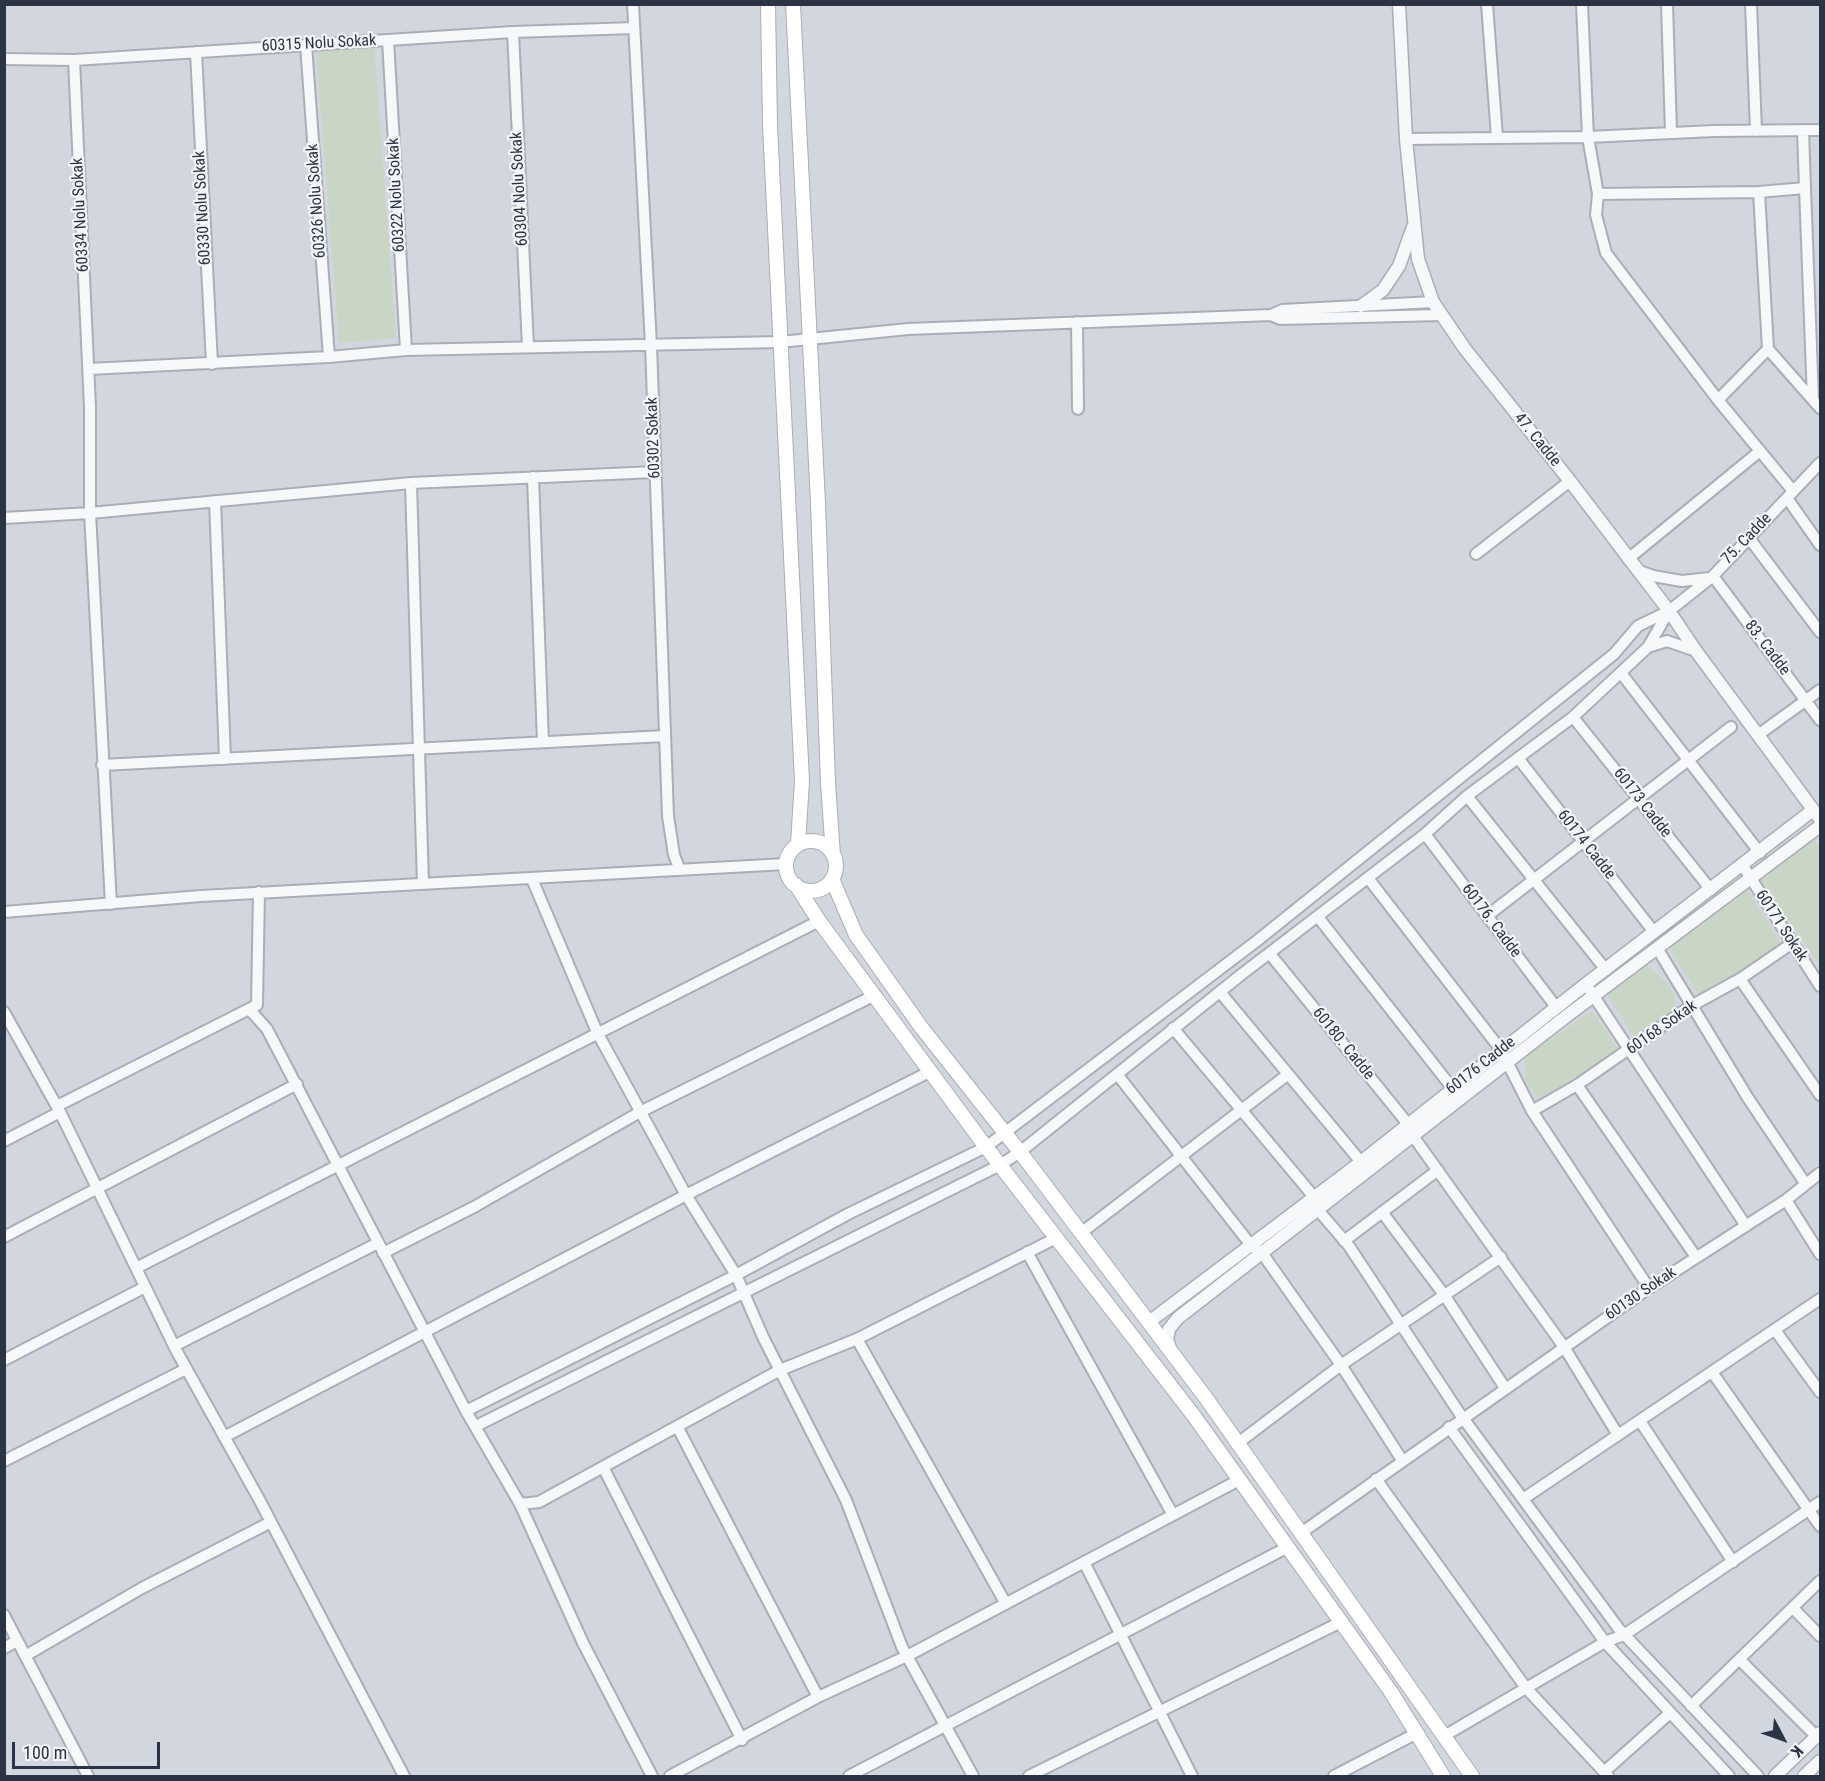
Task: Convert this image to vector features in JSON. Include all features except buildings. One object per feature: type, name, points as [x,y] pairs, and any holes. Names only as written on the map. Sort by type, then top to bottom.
[{"type":"main road","points":[[768,4],[770,126],[802,781],[798,844],[788,856],[786,864],[790,879],[986,1147],[1288,1547],[1417,1733],[1443,1776]]},
{"type":"main road","points":[[793,4],[810,339],[828,783],[833,855],[836,863],[832,879],[856,934],[921,1027],[1020,1152],[1149,1322],[1238,1443],[1472,1776]]},
{"type":"main road","points":[[798,844],[813,841],[821,843],[833,855]]},
{"type":"main road","points":[[796,885],[803,889],[818,890],[832,879]]},
{"type":"street","name":"60302 Sokak","points":[[633,4],[651,345],[668,816],[674,855],[680,870]]},
{"type":"street","name":"47. Cadde","points":[[1399,4],[1406,139],[1418,259],[1433,302],[1465,349],[1669,611],[1817,815]]},
{"type":"street","points":[[1487,4],[1497,137]]},
{"type":"street","points":[[1582,4],[1588,137],[1598,194],[1596,215],[1606,253],[1718,400],[1760,451],[1821,545]]},
{"type":"street","points":[[1667,4],[1671,132]]},
{"type":"street","points":[[1751,4],[1756,131]]},
{"type":"street","name":"60315 Nolu Sokak","points":[[4,59],[74,60],[513,32],[634,28]]},
{"type":"street","name":"60304 Nolu Sokak","points":[[513,32],[528,347]]},
{"type":"street","name":"60322 Nolu Sokak","points":[[388,40],[406,350]]},
{"type":"street","name":"60326 Nolu Sokak","points":[[306,45],[329,357]]},
{"type":"street","name":"60330 Nolu Sokak","points":[[196,52],[212,364]]},
{"type":"street","name":"60334 Nolu Sokak","points":[[74,60],[89,369],[90,513],[111,904]]},
{"type":"street","points":[[1803,130],[1817,404]]},
{"type":"street","points":[[1406,139],[1588,137],[1671,132],[1821,130]]},
{"type":"street","points":[[1598,194],[1760,192],[1805,188]]},
{"type":"street","points":[[1760,192],[1768,349],[1817,404]]},
{"type":"street","points":[[1361,306],[1383,290],[1399,266],[1414,223]]},
{"type":"street","points":[[89,369],[329,357],[406,350],[780,342],[908,329],[1271,315],[1282,310],[1433,302]]},
{"type":"street","points":[[1271,315],[1280,319],[1441,315]]},
{"type":"street","points":[[1077,322],[1078,409]]},
{"type":"street","points":[[1718,400],[1768,349]]},
{"type":"street","points":[[1628,559],[1760,451]]},
{"type":"street","name":"75. Cadde","points":[[1669,611],[1711,577],[1821,463]]},
{"type":"street","points":[[4,518],[90,513],[411,483],[655,472]]},
{"type":"street","points":[[533,477],[543,742]]},
{"type":"street","points":[[1476,554],[1570,481]]},
{"type":"street","points":[[411,483],[423,884]]},
{"type":"street","points":[[215,501],[225,759]]},
{"type":"street","points":[[1749,538],[1821,632]]},
{"type":"street","points":[[1636,569],[1653,576],[1682,581],[1711,577]]},
{"type":"street","name":"83. Cadde","points":[[1711,577],[1821,720]]},
{"type":"street","points":[[476,1426],[1000,1165],[1020,1152],[1173,1028],[1425,834],[1467,796],[1573,717],[1648,646],[1669,611]]},
{"type":"street","points":[[466,1411],[736,1275],[848,1214],[986,1147],[1258,940],[1614,654],[1638,626],[1669,611]]},
{"type":"street","points":[[1648,646],[1667,641],[1696,651]]},
{"type":"street","points":[[1621,673],[1760,853]]},
{"type":"street","points":[[1758,735],[1821,690]]},
{"type":"street","name":"60173 Cadde","points":[[1573,717],[1710,890]]},
{"type":"street","points":[[1487,916],[1534,882],[1731,727]]},
{"type":"street","points":[[102,765],[665,736]]},
{"type":"street","name":"60174 Cadde","points":[[1518,758],[1654,932]]},
{"type":"street","points":[[1467,796],[1606,970]]},
{"type":"street","name":"60176 Cadde","points":[[1149,1322],[1361,1162],[1654,932],[1760,853],[1817,815]]},
{"type":"street","points":[[1171,1352],[1167,1339],[1169,1329],[1178,1318],[1594,995],[1821,826]]},
{"type":"street","name":"60176. Cadde","points":[[1425,834],[1557,1007]]},
{"type":"street","points":[[4,912],[259,892],[786,864]]},
{"type":"street","name":"60171 Sokak","points":[[1743,866],[1791,944],[1821,986]]},
{"type":"street","points":[[1368,878],[1501,1050],[1532,1111],[1649,1288]]},
{"type":"street","points":[[532,879],[597,1032],[686,1195],[736,1275],[780,1370],[846,1500],[907,1656],[973,1776]]},
{"type":"street","points":[[4,1141],[59,1109],[257,1005],[259,892]]},
{"type":"street","points":[[1318,917],[1453,1089]]},
{"type":"street","points":[[136,1269],[597,1032],[819,921]]},
{"type":"street","name":"60168 Sokak","points":[[1532,1111],[1577,1085],[1691,1006],[1740,979],[1791,944]]},
{"type":"street","points":[[1657,948],[1691,1006],[1805,1183]]},
{"type":"street","name":"60180. Cadde","points":[[1270,954],[1408,1124],[1413,1136],[1564,1347],[1618,1435]]},
{"type":"street","points":[[1740,979],[1821,1095]]},
{"type":"street","points":[[1586,984],[1746,1226]]},
{"type":"street","points":[[1220,992],[1361,1162]]},
{"type":"street","points":[[174,1346],[381,1248],[474,1207],[640,1112],[875,995]]},
{"type":"street","points":[[249,1009],[267,1029],[466,1411],[520,1504],[583,1643],[652,1776]]},
{"type":"street","points":[[4,1012],[59,1109],[174,1346],[271,1522],[404,1776]]},
{"type":"street","points":[[1173,1028],[1314,1197],[1317,1210],[1344,1241],[1463,1418],[1624,1635],[1758,1776]]},
{"type":"street","points":[[224,1437],[686,1195],[931,1071]]},
{"type":"street","points":[[1117,1074],[1182,1154],[1250,1244],[1262,1253],[1341,1365],[1402,1460]]},
{"type":"street","points":[[1081,1233],[1287,1075]]},
{"type":"street","points":[[4,1237],[297,1084]]},
{"type":"street","points":[[1577,1085],[1696,1257]]},
{"type":"street","points":[[1344,1241],[1438,1170]]},
{"type":"street","name":"60130 Sokak","points":[[1301,1533],[1649,1288],[1786,1200],[1805,1183],[1821,1173]]},
{"type":"street","points":[[1786,1200],[1821,1254]]},
{"type":"street","points":[[1382,1212],[1445,1296],[1505,1388]]},
{"type":"street","points":[[520,1504],[538,1502],[678,1428],[780,1370],[857,1339],[1056,1238]]},
{"type":"street","points":[[1028,1252],[1173,1515]]},
{"type":"street","points":[[1238,1443],[1341,1365],[1501,1257]]},
{"type":"street","points":[[4,1360],[145,1287]]},
{"type":"street","points":[[1523,1499],[1821,1299]]},
{"type":"street","points":[[1775,1330],[1821,1392]]},
{"type":"street","points":[[857,1339],[1006,1604]]},
{"type":"street","points":[[4,1461],[186,1368]]},
{"type":"street","points":[[1712,1372],[1808,1511],[1821,1526]]},
{"type":"street","points":[[1640,1421],[1733,1562]]},
{"type":"street","points":[[1449,1427],[1605,1642],[1729,1776]]},
{"type":"street","points":[[678,1428],[818,1697]]},
{"type":"street","points":[[603,1467],[742,1740]]},
{"type":"street","points":[[1376,1479],[1526,1688],[1606,1774],[1670,1713]]},
{"type":"street","points":[[670,1776],[742,1740],[818,1697],[907,1656],[1239,1480]]},
{"type":"street","points":[[1444,1736],[1605,1642],[1624,1635],[1821,1502]]},
{"type":"street","points":[[25,1656],[142,1588],[271,1522]]},
{"type":"street","points":[[849,1776],[1288,1547]]},
{"type":"street","points":[[1084,1562],[1119,1636],[1192,1776]]},
{"type":"street","points":[[1691,1706],[1821,1581]]},
{"type":"street","points":[[1793,1608],[1821,1636]]},
{"type":"street","points":[[4,1615],[88,1776]]},
{"type":"street","points":[[1029,1776],[1341,1622]]},
{"type":"street","points":[[4,1648],[17,1641]]},
{"type":"street","points":[[1740,1660],[1819,1735],[1775,1776]]},
{"type":"street","points":[[1334,1776],[1417,1733]]},
{"type":"street","points":[[1804,1776],[1821,1761]]},
{"type":"shaded area","points":[[5,5],[1820,5],[1820,1776],[5,1776]]},
{"type":"green space","points":[[374,44],[396,338],[339,343],[316,49]]},
{"type":"green space","points":[[1814,838],[1820,850],[1820,966],[1760,878]]},
{"type":"green space","points":[[1747,890],[1782,945],[1701,998],[1668,946]]},
{"type":"green space","points":[[1645,963],[1669,985],[1674,994],[1675,1012],[1636,1039],[1607,994]]},
{"type":"green space","points":[[1592,1011],[1618,1049],[1539,1100],[1525,1080],[1525,1057]]}]
